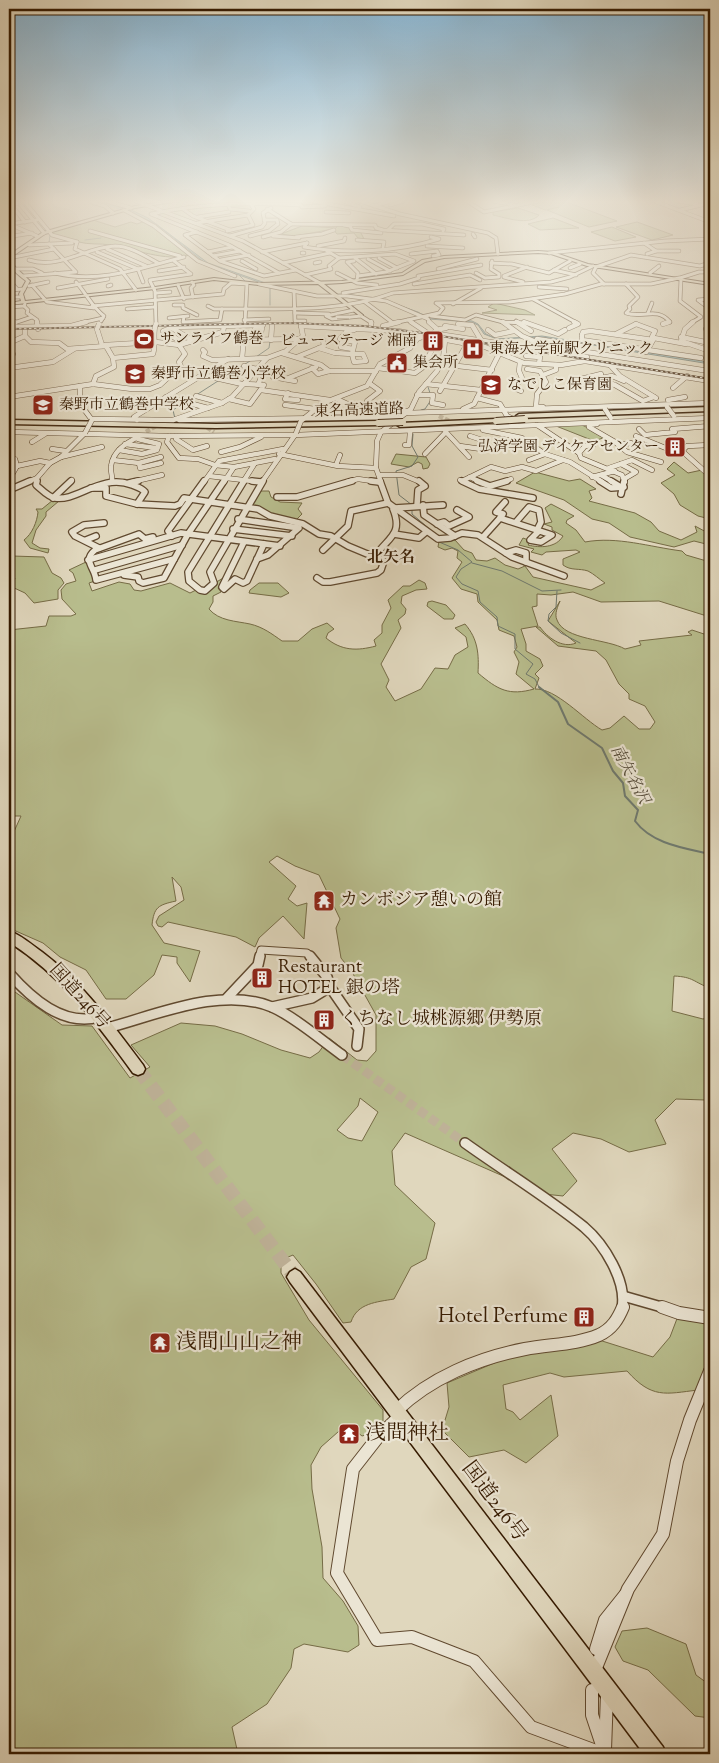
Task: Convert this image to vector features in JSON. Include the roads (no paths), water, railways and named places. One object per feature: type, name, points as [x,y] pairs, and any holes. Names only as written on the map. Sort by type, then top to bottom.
[{"type":"highway","name":"東名高速道路","points":[[9,426],[191,430],[378,427],[400,421],[523,420],[710,410]]},
{"type":"highway","name":"東名高速道路","points":[[9,422],[181,426],[378,427]]},
{"type":"highway","name":"国道246号","points":[[9,936],[52,964],[73,985],[138,1069]]},
{"type":"highway","name":"国道246号","points":[[295,1276],[594,1672],[599,1690],[656,1754]]},
{"type":"main road","points":[[9,306],[23,302],[136,290],[162,283]]},
{"type":"main road","points":[[254,283],[325,283]]},
{"type":"main road","points":[[320,284],[361,316]]},
{"type":"main road","points":[[23,302],[28,286]]},
{"type":"street","points":[[12,283],[17,289]]},
{"type":"street","points":[[9,290],[42,283]]},
{"type":"street","points":[[58,288],[84,283]]},
{"type":"street","points":[[130,283],[136,290]]},
{"type":"street","points":[[146,283],[169,293]]},
{"type":"street","points":[[28,286],[52,304],[93,307],[162,283]]},
{"type":"street","points":[[176,283],[183,302],[183,308],[197,315],[163,331],[181,344],[185,354],[179,362],[183,371]]},
{"type":"street","points":[[193,283],[194,285],[191,288],[193,297]]},
{"type":"street","points":[[366,283],[372,286],[383,283]]},
{"type":"street","points":[[259,284],[322,296],[404,283]]},
{"type":"street","points":[[393,293],[393,291],[414,283]]},
{"type":"street","points":[[277,310],[295,310],[365,302],[393,293],[535,283]]},
{"type":"street","points":[[428,318],[444,310],[435,303],[453,304],[533,299],[604,284],[630,283]]},
{"type":"street","points":[[679,283],[678,296],[682,303],[701,317],[690,323],[681,337]]},
{"type":"street","points":[[174,316],[171,310],[174,305],[193,297],[223,294],[224,289],[231,284],[247,284],[242,359]]},
{"type":"street","points":[[400,284],[405,287]]},
{"type":"street","points":[[528,284],[567,289]]},
{"type":"street","points":[[626,284],[638,297],[629,306],[630,309],[626,313],[636,317],[648,313],[666,315],[670,322],[663,324]]},
{"type":"street","points":[[77,285],[88,296],[93,307],[104,316],[103,318]]},
{"type":"street","points":[[153,286],[183,302]]},
{"type":"street","points":[[114,358],[151,355],[155,351],[156,341],[153,336],[156,326],[153,286]]},
{"type":"street","points":[[453,304],[472,292],[488,286]]},
{"type":"street","points":[[294,291],[295,321],[316,321]]},
{"type":"street","points":[[335,295],[386,301],[444,324],[475,331],[481,340]]},
{"type":"street","points":[[322,296],[334,306],[338,316]]},
{"type":"street","points":[[9,297],[23,302],[28,310],[27,313],[37,320],[39,328]]},
{"type":"street","points":[[300,325],[372,327],[428,318],[465,320],[476,315],[503,322],[516,321],[558,334],[578,324],[533,299]]},
{"type":"street","points":[[710,299],[698,300],[710,307]]},
{"type":"street","points":[[365,302],[393,323]]},
{"type":"street","points":[[648,313],[652,304]]},
{"type":"street","points":[[208,306],[213,310]]},
{"type":"street","points":[[127,309],[154,307]]},
{"type":"street","points":[[315,307],[316,313]]},
{"type":"street","points":[[199,311],[246,308],[295,310],[349,318],[361,316],[372,327],[430,333],[446,328],[444,324]]},
{"type":"street","points":[[183,322],[222,320],[222,309]]},
{"type":"street","points":[[329,314],[326,315],[327,318],[354,310]]},
{"type":"street","points":[[310,313],[310,321]]},
{"type":"street","points":[[10,328],[15,322],[32,316]]},
{"type":"street","points":[[636,317],[636,324]]},
{"type":"street","points":[[93,384],[94,379],[114,366],[114,358],[98,336],[98,327],[103,318]]},
{"type":"street","points":[[10,328],[25,330],[71,326],[103,318]]},
{"type":"street","points":[[169,318],[183,322],[224,326],[263,325]]},
{"type":"street","points":[[255,463],[208,537],[187,576],[192,585],[202,591],[208,589],[214,583],[210,572],[226,539],[275,459],[295,434],[302,420],[330,400],[365,388],[380,364],[410,348],[417,338],[437,329],[428,318]]},
{"type":"street","points":[[244,326],[269,319]]},
{"type":"street","points":[[408,320],[445,340],[500,352],[520,362],[564,365],[578,360],[686,376],[707,373]]},
{"type":"street","points":[[516,321],[522,327],[531,331],[542,330]]},
{"type":"street","points":[[183,322],[189,331],[204,336]]},
{"type":"street","points":[[503,322],[527,338],[548,346],[642,360],[686,361],[701,358]]},
{"type":"street","points":[[578,356],[590,344],[636,324],[655,331],[652,337],[654,338],[688,344]]},
{"type":"street","points":[[270,340],[272,325]]},
{"type":"street","points":[[300,325],[325,327]]},
{"type":"street","points":[[203,350],[205,352],[203,356],[206,359],[268,358],[282,353],[304,334],[300,325]]},
{"type":"street","points":[[156,341],[166,345],[181,344],[223,332],[224,326]]},
{"type":"street","points":[[383,326],[430,333]]},
{"type":"street","points":[[507,326],[487,330],[495,335],[514,331]]},
{"type":"street","points":[[352,351],[341,347],[343,339],[340,339],[347,331],[358,327]]},
{"type":"street","points":[[10,328],[79,329]]},
{"type":"street","points":[[172,328],[192,340]]},
{"type":"street","points":[[25,330],[25,336],[31,342],[59,343],[65,348],[74,349],[156,341],[169,336]]},
{"type":"street","points":[[303,331],[316,330]]},
{"type":"street","points":[[441,331],[481,340],[578,356],[707,373]]},
{"type":"street","points":[[518,346],[527,338],[531,331]]},
{"type":"street","points":[[582,335],[584,332],[591,331],[653,340],[639,365]]},
{"type":"street","points":[[287,333],[287,340]]},
{"type":"street","points":[[582,335],[630,342],[628,346]]},
{"type":"street","points":[[582,335],[582,340],[590,344],[628,346],[686,361],[707,373],[710,381]]},
{"type":"street","points":[[9,343],[25,336]]},
{"type":"street","points":[[527,338],[541,336]]},
{"type":"street","points":[[691,339],[692,336],[710,339]]},
{"type":"street","points":[[681,337],[691,339],[692,341],[710,343]]},
{"type":"street","points":[[681,337],[681,341],[710,351]]},
{"type":"street","points":[[527,338],[647,351],[672,348],[689,354],[686,361]]},
{"type":"street","points":[[244,340],[299,339]]},
{"type":"street","points":[[343,339],[355,342],[352,351]]},
{"type":"street","points":[[297,357],[324,346],[323,340]]},
{"type":"street","points":[[177,419],[201,422],[334,418],[400,421],[441,364],[445,340]]},
{"type":"street","points":[[440,391],[467,344]]},
{"type":"street","points":[[544,350],[548,346]]},
{"type":"street","points":[[319,348],[330,352],[352,351]]},
{"type":"street","points":[[9,368],[35,366],[64,357],[74,349]]},
{"type":"street","points":[[9,350],[13,354],[9,356]]},
{"type":"street","points":[[312,368],[318,374],[329,371],[377,370],[414,374],[424,368],[431,352]]},
{"type":"street","points":[[459,411],[474,404],[500,352]]},
{"type":"street","points":[[282,353],[322,366],[329,371]]},
{"type":"street","points":[[527,356],[540,357],[539,364]]},
{"type":"street","points":[[64,357],[72,362]]},
{"type":"street","points":[[80,386],[79,402],[85,414],[92,420],[162,422],[177,419],[229,399],[268,358]]},
{"type":"street","points":[[137,420],[134,417],[228,359]]},
{"type":"street","points":[[520,362],[518,371],[522,378],[514,388],[520,391]]},
{"type":"street","points":[[441,364],[492,370]]},
{"type":"street","points":[[609,364],[627,381],[661,400],[674,418]]},
{"type":"street","points":[[544,375],[554,372],[556,365]]},
{"type":"street","points":[[564,365],[566,369],[570,370]]},
{"type":"street","points":[[244,366],[257,369]]},
{"type":"street","points":[[286,379],[294,374],[322,366]]},
{"type":"street","points":[[527,369],[540,370],[544,375],[546,382],[537,394],[535,403],[536,407],[549,409]]},
{"type":"street","points":[[9,397],[44,388],[93,384],[139,391],[163,383],[173,372],[191,371]]},
{"type":"street","points":[[590,382],[581,384],[573,381],[582,377],[616,372]]},
{"type":"street","points":[[202,375],[243,384],[259,381],[267,373]]},
{"type":"street","points":[[627,381],[612,376],[596,379],[642,400],[654,397]]},
{"type":"street","points":[[661,400],[684,398],[674,396],[669,391],[686,376]]},
{"type":"street","points":[[273,377],[294,381]]},
{"type":"street","points":[[582,377],[614,391]]},
{"type":"street","points":[[229,399],[250,404],[264,385],[259,381]]},
{"type":"street","points":[[609,384],[627,381]]},
{"type":"street","points":[[369,383],[380,391],[367,401],[368,407],[375,410],[423,413],[710,403]]},
{"type":"street","points":[[426,384],[462,388],[459,393],[479,395],[496,400],[506,411],[507,416],[537,425],[580,456],[593,464],[615,471],[624,479]]},
{"type":"street","points":[[261,390],[330,400]]},
{"type":"street","points":[[288,393],[284,399],[298,400]]},
{"type":"street","points":[[417,395],[432,394],[432,404],[441,405]]},
{"type":"street","points":[[196,396],[222,403]]},
{"type":"street","points":[[166,397],[208,408]]},
{"type":"street","points":[[334,418],[356,408],[337,398]]},
{"type":"street","points":[[604,408],[612,403],[612,400]]},
{"type":"street","points":[[284,405],[315,409]]},
{"type":"street","points":[[604,408],[612,422]]},
{"type":"street","points":[[194,413],[201,422]]},
{"type":"street","points":[[433,413],[439,416]]},
{"type":"street","points":[[537,425],[707,418],[710,426],[672,429],[675,432],[645,435],[638,429]]},
{"type":"street","points":[[61,457],[85,434],[92,420]]},
{"type":"street","points":[[485,441],[469,436],[478,428],[523,420]]},
{"type":"street","points":[[602,422],[592,424],[589,427],[619,445],[626,452],[659,460]]},
{"type":"street","points":[[378,427],[376,468],[379,482],[388,503],[394,508],[430,535],[442,539],[465,533],[483,537],[506,554],[564,576]]},
{"type":"street","points":[[9,432],[140,436],[262,436],[378,427],[410,432],[446,431],[462,427],[478,428],[522,438],[545,454],[570,462],[611,488],[623,487]]},
{"type":"street","points":[[446,431],[470,457]]},
{"type":"street","points":[[425,454],[446,431]]},
{"type":"street","points":[[112,482],[111,466],[119,450],[125,444],[146,432]]},
{"type":"street","points":[[214,432],[224,436]]},
{"type":"street","points":[[405,445],[409,445],[410,432]]},
{"type":"street","points":[[9,439],[13,435],[24,433]]},
{"type":"street","points":[[32,442],[45,434]]},
{"type":"street","points":[[169,436],[167,442],[181,460],[198,459],[215,465],[234,468],[275,459]]},
{"type":"street","points":[[176,436],[176,439],[193,450],[208,446],[192,436]]},
{"type":"street","points":[[221,450],[240,447],[262,436]]},
{"type":"street","points":[[636,436],[673,451],[682,451],[688,446],[710,445]]},
{"type":"street","points":[[119,450],[142,454],[157,450],[158,443],[134,439]]},
{"type":"street","points":[[399,440],[409,440]]},
{"type":"street","points":[[619,445],[631,443]]},
{"type":"street","points":[[125,444],[156,448]]},
{"type":"street","points":[[449,446],[459,444],[482,449]]},
{"type":"street","points":[[570,462],[580,456],[585,446],[593,445]]},
{"type":"street","points":[[9,490],[37,478],[50,463],[61,457],[102,447]]},
{"type":"street","points":[[52,449],[66,451]]},
{"type":"street","points":[[171,534],[192,499],[219,461],[283,449]]},
{"type":"street","points":[[682,451],[710,476]]},
{"type":"street","points":[[279,454],[324,458],[336,465],[376,468]]},
{"type":"street","points":[[532,459],[545,454]]},
{"type":"street","points":[[336,465],[340,456]]},
{"type":"street","points":[[9,457],[15,459],[16,467],[9,480]]},
{"type":"street","points":[[113,460],[139,463],[161,457]]},
{"type":"street","points":[[533,498],[478,489],[460,480],[492,467],[508,471],[522,467],[536,471],[563,460]]},
{"type":"street","points":[[609,468],[632,460],[652,470]]},
{"type":"street","points":[[9,469],[40,461],[50,463]]},
{"type":"street","points":[[139,463],[140,468],[154,467],[161,464]]},
{"type":"street","points":[[621,464],[636,472],[624,479]]},
{"type":"street","points":[[122,574],[138,576],[139,582],[142,583],[165,579],[182,545],[185,534],[234,468]]},
{"type":"street","points":[[488,469],[516,482]]},
{"type":"street","points":[[572,475],[579,469]]},
{"type":"street","points":[[592,477],[615,471]]},
{"type":"street","points":[[379,475],[397,473],[413,476],[425,486],[418,490],[420,505],[424,515],[455,536]]},
{"type":"street","points":[[37,478],[36,484],[53,498],[65,499],[91,488],[112,482],[127,483],[162,475]]},
{"type":"street","points":[[601,475],[623,487]]},
{"type":"street","points":[[208,476],[261,482]]},
{"type":"street","points":[[470,477],[487,486],[495,487],[511,480]]},
{"type":"street","points":[[277,497],[297,497],[358,479],[379,482]]},
{"type":"street","points":[[621,494],[624,479]]},
{"type":"street","points":[[53,498],[72,480]]},
{"type":"street","points":[[127,483],[143,489],[145,492],[137,504]]},
{"type":"street","points":[[91,488],[106,488],[106,496],[137,504],[175,506],[180,504],[184,498],[246,506],[258,509],[276,518],[303,524],[319,534],[384,561],[378,573],[330,582],[323,582],[317,578]]},
{"type":"street","points":[[325,547],[336,540],[348,526],[350,511],[388,503]]},
{"type":"street","points":[[483,537],[488,534],[504,514],[496,512],[503,503]]},
{"type":"street","points":[[394,508],[443,504]]},
{"type":"street","points":[[375,557],[379,550],[388,544],[394,534],[398,521],[397,515],[392,510],[394,508]]},
{"type":"street","points":[[516,522],[529,508],[539,510],[541,522],[538,530],[530,540]]},
{"type":"street","points":[[437,524],[444,522],[450,526],[469,517],[461,510]]},
{"type":"street","points":[[500,518],[552,535],[541,542],[523,538]]},
{"type":"street","points":[[238,519],[299,528],[268,556],[257,559]]},
{"type":"street","points":[[99,548],[75,536],[72,532],[84,525],[102,524]]},
{"type":"street","points":[[233,529],[292,536]]},
{"type":"street","points":[[88,560],[90,553],[99,548],[139,534],[146,539],[158,536],[162,539]]},
{"type":"street","points":[[88,560],[162,539],[171,534],[185,534],[280,546]]},
{"type":"street","points":[[394,534],[418,538],[430,535]]},
{"type":"street","points":[[86,540],[96,536]]},
{"type":"street","points":[[244,542],[222,588],[226,588],[235,579],[245,583],[264,544]]},
{"type":"street","points":[[95,570],[182,545]]},
{"type":"street","points":[[506,554],[514,550],[526,552],[526,562]]},
{"type":"street","points":[[88,560],[95,570],[96,580],[99,580],[174,559]]},
{"type":"street","points":[[227,998],[258,965],[261,950],[308,953],[326,977],[330,987],[358,1029],[357,1046]]},
{"type":"street","points":[[9,972],[33,997],[58,1013],[88,1022],[99,1017]]},
{"type":"street","points":[[272,1007],[312,998],[330,987]]},
{"type":"street","points":[[107,1028],[203,1002],[227,998],[247,1000],[272,1007],[295,1020],[342,1055]]},
{"type":"street","points":[[465,1143],[585,1228],[612,1264],[623,1296],[621,1315],[610,1329],[602,1334],[522,1349],[424,1386],[378,1437],[353,1469],[337,1573],[377,1640],[412,1637],[474,1661],[531,1727],[605,1754]]},
{"type":"street","points":[[623,1296],[655,1304],[679,1313],[710,1318]]},
{"type":"street","points":[[594,1672],[636,1573],[663,1534],[677,1461],[690,1420],[710,1371]]},
{"type":"street","points":[[596,1649],[597,1635],[617,1602],[626,1594]]},
{"type":"street","points":[[599,1690],[592,1709],[605,1754]]},
{"type":"water","points":[[262,283],[318,295],[267,285]]},
{"type":"water","points":[[345,294],[386,300],[407,308],[386,301],[339,295],[318,295]]},
{"type":"water","points":[[420,313],[432,318],[472,321],[478,324],[486,334],[497,339],[484,334],[478,325],[471,322],[429,319]]},
{"type":"water","points":[[542,336],[702,361],[710,364],[543,337],[497,339]]},
{"type":"waterway","points":[[270,287],[270,305]]},
{"type":"waterway","points":[[256,357],[269,348],[270,341]]},
{"type":"waterway","points":[[223,378],[250,361]]},
{"type":"waterway","points":[[187,401],[218,381]]},
{"type":"waterway","name":"南矢名沢","points":[[428,387],[430,393]]},
{"type":"waterway","name":"南矢名沢","points":[[421,410],[425,409],[431,400]]},
{"type":"waterway","points":[[175,419],[173,410],[183,403]]},
{"type":"waterway","name":"南矢名沢","points":[[412,505],[399,495],[396,471],[412,466],[418,457],[412,446],[413,434]]},
{"type":"waterway","name":"南矢名沢","points":[[412,509],[412,514],[433,532]]},
{"type":"waterway","name":"南矢名沢","points":[[431,536],[432,539],[458,550],[472,562],[461,569],[456,577],[462,584],[478,591],[480,602],[497,617],[498,626],[515,634],[515,649],[533,664],[526,674],[535,679],[539,687]]},
{"type":"waterway","points":[[472,563],[502,571],[542,591],[561,590]]},
{"type":"waterway","points":[[557,591],[556,607],[549,614],[548,621],[561,633],[580,643]]},
{"type":"waterway","name":"南矢名沢","points":[[539,687],[558,702],[568,724],[602,748],[613,771],[623,783],[625,796],[638,810],[635,821],[642,829],[669,844],[710,854]]},
{"type":"tunnel","points":[[439,416],[460,426]]},
{"type":"tunnel","points":[[146,432],[161,423]]},
{"type":"tunnel","points":[[202,424],[214,432]]},
{"type":"tunnel","points":[[342,1055],[465,1143]]},
{"type":"tunnel","points":[[138,1069],[295,1277]]},
{"type":"railway","points":[[9,329],[291,323],[364,326],[422,333],[710,379]]},
{"type":"place","name":"サンライフ鶴巻","points":[[144,339]]},
{"type":"place","name":"ビューステージ 湘南","points":[[433,341]]},
{"type":"place","name":"東海大学前駅クリニック","points":[[473,349]]},
{"type":"place","name":"集会所","points":[[397,363]]},
{"type":"place","name":"秦野市立鶴巻小学校","points":[[135,374]]},
{"type":"place","name":"なでしこ保育園","points":[[491,385]]},
{"type":"place","name":"秦野市立鶴巻中学校","points":[[43,405]]},
{"type":"place","name":"弘済学園 デイケアセンター","points":[[675,447]]},
{"type":"place","name":"カンボジア憩いの館","points":[[324,901]]},
{"type":"place","name":"Restaurant HOTEL 銀の塔","points":[[262,978]]},
{"type":"place","name":"くちなし城桃源郷 伊勢原","points":[[324,1020]]},
{"type":"place","name":"Hotel Perfume","points":[[584,1317]]},
{"type":"place","name":"浅間山山之神","points":[[160,1343]]},
{"type":"place","name":"浅間神社","points":[[349,1434]]},
{"type":"district","name":"北矢名","points":[[391,558]]}]
